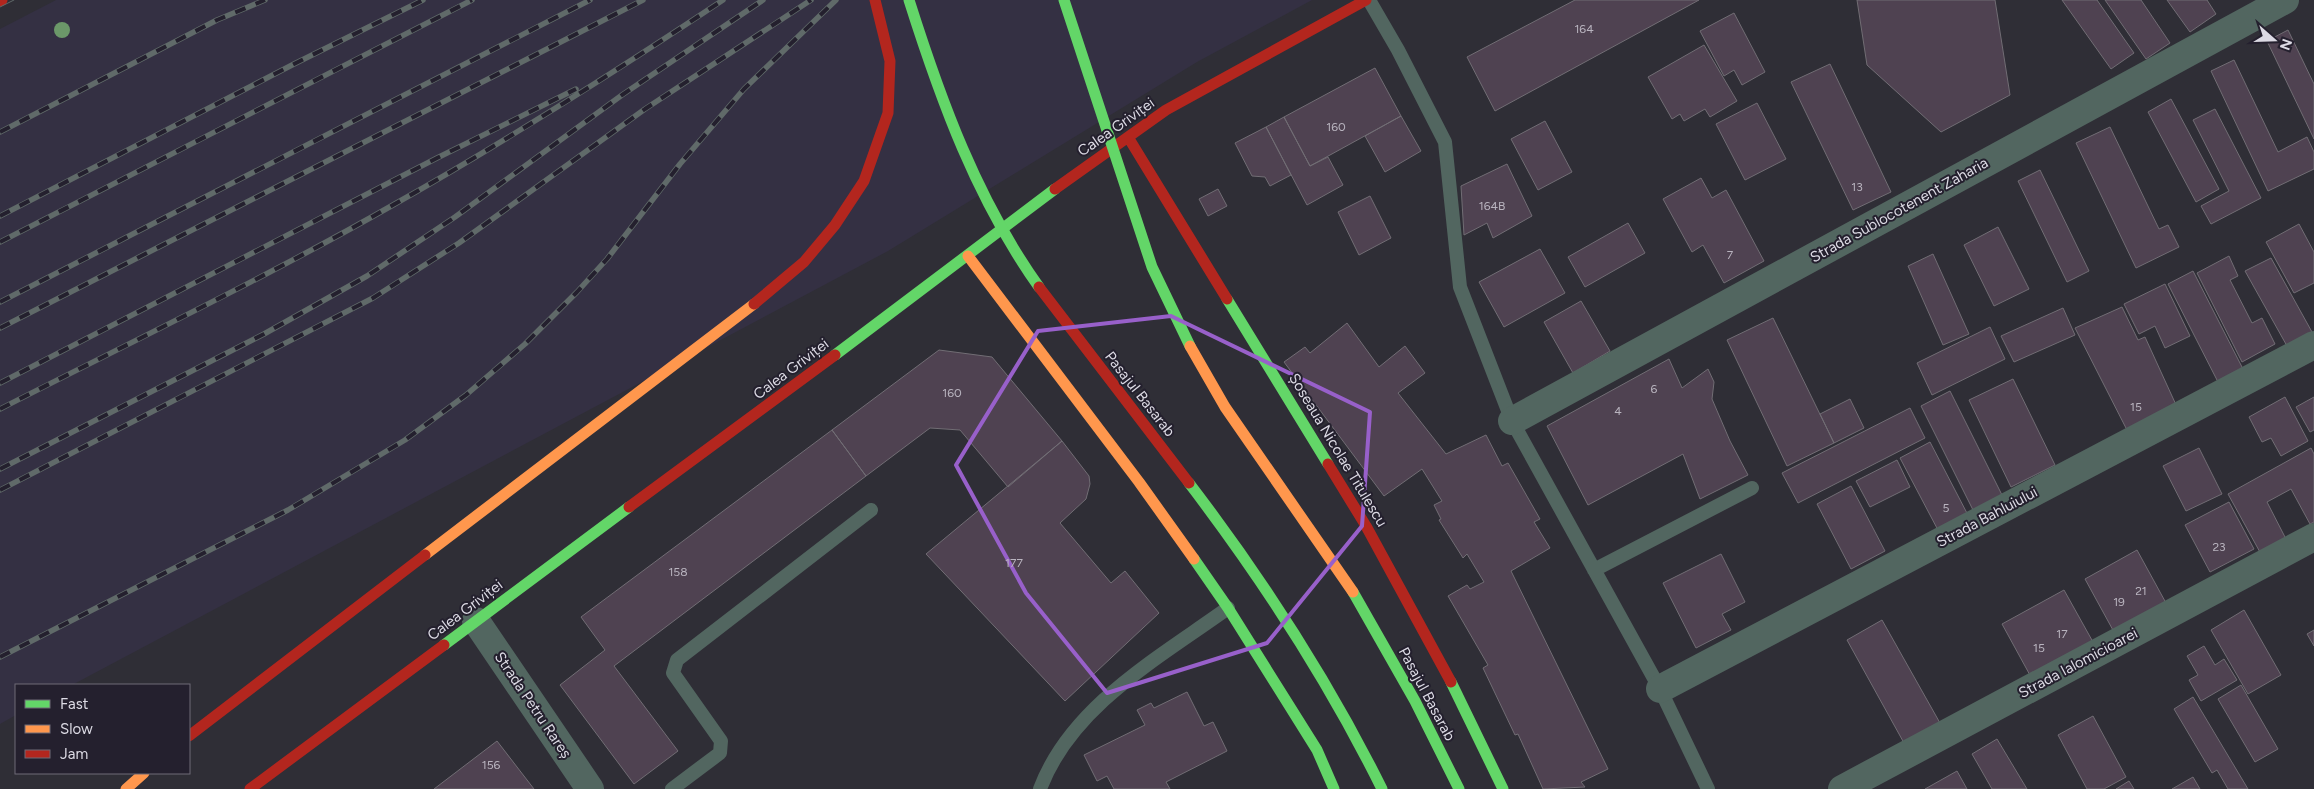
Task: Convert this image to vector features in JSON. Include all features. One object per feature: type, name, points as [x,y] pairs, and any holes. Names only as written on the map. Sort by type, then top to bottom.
[{"type":"main road","points":[[190,735],[762,297],[804,262],[835,225],[864,181],[888,113],[890,61],[875,0]]},
{"type":"main road","name":"Pasajul Basarab","points":[[909,0],[922,43],[970,170],[1007,239],[1049,304],[1196,491],[1257,575],[1321,672],[1352,727],[1382,789]]},
{"type":"main road","name":"Pasajul Basarab","points":[[1064,0],[1135,220],[1163,292],[1187,342],[1225,407],[1352,590],[1415,701],[1459,789]]},
{"type":"main road","name":"Calea Griviței","points":[[250,789],[968,256],[1026,209],[1128,136],[1166,110],[1368,0]]},
{"type":"main road","name":"Șoseaua Nicolae Titulescu","points":[[1128,136],[1366,526],[1439,657],[1503,789]]},
{"type":"main road","points":[[968,256],[1138,482],[1228,608],[1317,750],[1334,789]]},
{"type":"main road","points":[[126,789],[143,774]]},
{"type":"street","name":"Strada Sublocotenent Zaharia","points":[[1512,421],[2285,0]]},
{"type":"street","name":"Strada Bahluiului","points":[[1660,689],[2314,345]]},
{"type":"street","name":"Strada Ialomicioarei","points":[[1842,789],[2314,537]]},
{"type":"street","name":"Strada Petru Rareș","points":[[476,621],[590,789]]},
{"type":"lane","points":[[1368,0],[1398,50],[1445,142],[1460,287],[1512,421],[1660,689],[1708,789]]},
{"type":"lane","points":[[1594,570],[1752,488]]},
{"type":"lane","points":[[672,789],[720,753],[722,746],[721,741],[673,673],[677,660],[871,510]]},
{"type":"lane","points":[[1040,789],[1061,747],[1088,716],[1126,682],[1228,608]]},
{"type":"highlighted area","points":[[1171,316],[1370,412],[1362,526],[1267,643],[1107,693],[1026,593],[956,465],[1038,331]]},
{"type":"shaded area","points":[[56,0],[1312,0],[1197,62],[888,251],[74,684],[15,684],[15,716],[0,724],[0,29]]},
{"type":"building","points":[[1575,0],[1699,0],[1495,111],[1467,57]]},
{"type":"building","points":[[1857,0],[1995,0],[2010,95],[1941,132],[1867,65]]},
{"type":"building","points":[[2062,0],[2097,0],[2134,53],[2111,69]]},
{"type":"building","points":[[2105,0],[2141,0],[2170,43],[2146,59]]},
{"type":"building","points":[[2167,0],[2207,0],[2216,14],[2190,32]]},
{"type":"building","points":[[1734,13],[1765,72],[1742,85],[1734,70],[1724,76],[1700,31]]},
{"type":"building","points":[[2288,30],[2314,84],[2314,139],[2267,41]]},
{"type":"building","points":[[1704,45],[1737,101],[1710,117],[1705,109],[1684,121],[1680,114],[1672,119],[1648,77]]},
{"type":"building","points":[[2234,60],[2278,152],[2307,137],[2314,152],[2314,169],[2268,191],[2211,71]]},
{"type":"building","points":[[1830,64],[1891,192],[1853,210],[1791,82]]},
{"type":"building","points":[[1375,68],[1401,116],[1310,166],[1284,117]]},
{"type":"building","points":[[2171,99],[2219,189],[2196,202],[2148,112]]},
{"type":"building","points":[[1757,103],[1786,159],[1745,180],[1716,124]]},
{"type":"building","points":[[2215,109],[2261,198],[2211,224],[2201,206],[2229,191],[2193,120]]},
{"type":"building","points":[[1401,116],[1421,151],[1385,172],[1365,136]]},
{"type":"building","points":[[1284,117],[1310,166],[1328,157],[1343,185],[1307,205],[1266,127]]},
{"type":"building","points":[[1545,121],[1572,172],[1538,190],[1511,139]]},
{"type":"building","points":[[1266,127],[1291,175],[1270,186],[1265,177],[1252,176],[1235,143]]},
{"type":"building","points":[[2110,127],[2159,229],[2168,225],[2179,247],[2136,268],[2076,143]]},
{"type":"building","points":[[1507,164],[1532,216],[1493,238],[1487,223],[1464,235],[1461,186]]},
{"type":"building","points":[[2040,170],[2089,271],[2067,282],[2018,181]]},
{"type":"building","points":[[1701,178],[1712,198],[1726,190],[1764,261],[1724,283],[1703,245],[1692,252],[1663,199]]},
{"type":"building","points":[[1218,189],[1227,206],[1208,216],[1199,199]]},
{"type":"building","points":[[1370,196],[1391,238],[1359,255],[1338,212]]},
{"type":"building","points":[[1628,223],[1645,253],[1585,287],[1568,257]]},
{"type":"building","points":[[2299,224],[2314,252],[2314,283],[2294,293],[2266,242]]},
{"type":"building","points":[[1998,227],[2029,289],[1994,306],[1964,245]]},
{"type":"building","points":[[1540,249],[1565,293],[1504,327],[1479,282]]},
{"type":"building","points":[[1933,254],[1969,334],[1943,345],[1908,266]]},
{"type":"building","points":[[2229,256],[2238,276],[2230,280],[2252,323],[2262,318],[2275,344],[2242,362],[2197,273]]},
{"type":"building","points":[[2271,258],[2312,332],[2287,346],[2245,271]]},
{"type":"building","points":[[2193,271],[2243,369],[2218,382],[2168,284]]},
{"type":"building","points":[[2165,284],[2190,336],[2165,348],[2155,326],[2139,334],[2124,304]]},
{"type":"building","points":[[1581,301],[1610,351],[1573,373],[1544,322]]},
{"type":"building","points":[[2122,307],[2138,340],[2145,337],[2177,407],[2128,432],[2075,328]]},
{"type":"building","points":[[2063,308],[2075,335],[2014,362],[2001,336]]},
{"type":"building","points":[[1773,318],[1834,443],[1787,466],[1727,340]]},
{"type":"building","points":[[1347,323],[1379,367],[1405,346],[1425,373],[1398,393],[1446,454],[1486,435],[1502,466],[1508,463],[1540,519],[1534,522],[1550,548],[1511,571],[1608,769],[1581,782],[1585,787],[1543,789],[1518,734],[1515,735],[1483,668],[1488,665],[1448,596],[1467,585],[1470,589],[1484,582],[1467,554],[1463,558],[1439,520],[1441,519],[1434,505],[1442,501],[1422,469],[1384,496],[1284,362],[1305,347],[1310,353]]},
{"type":"building","points":[[1990,327],[2005,359],[1932,395],[1917,363]]},
{"type":"building","points":[[939,350],[992,357],[1062,441],[1008,487],[960,430],[930,428],[866,476],[832,430]]},
{"type":"building","points":[[1669,359],[1682,388],[1708,369],[1714,382],[1712,399],[1730,441],[1748,475],[1700,499],[1683,454],[1588,505],[1547,426]]},
{"type":"building","points":[[2013,379],[2055,465],[2011,487],[1969,400]]},
{"type":"building","points":[[1950,391],[2003,497],[1974,512],[1921,406]]},
{"type":"building","points":[[2285,397],[2308,441],[2281,456],[2271,438],[2262,442],[2249,417]]},
{"type":"building","points":[[2314,397],[2314,430],[2310,432],[2296,407]]},
{"type":"building","points":[[1850,399],[1864,428],[1834,443],[1820,414]]},
{"type":"building","points":[[1910,408],[1925,438],[1798,503],[1782,473]]},
{"type":"building","points":[[832,430],[866,476],[614,666],[678,751],[634,784],[560,685],[605,650],[581,617]]},
{"type":"building","points":[[1062,441],[1089,476],[1090,484],[1086,499],[1060,523],[1111,583],[1125,571],[1159,613],[1065,701],[926,554]]},
{"type":"building","points":[[1930,442],[1969,517],[1939,532],[1900,458]]},
{"type":"building","points":[[2199,448],[2222,494],[2186,511],[2163,466]]},
{"type":"building","points":[[2311,448],[2314,454],[2314,522],[2310,524],[2291,489],[2267,502],[2286,539],[2261,554],[2228,494]]},
{"type":"building","points":[[1897,460],[1910,487],[1870,507],[1856,481]]},
{"type":"building","points":[[1851,486],[1885,551],[1851,569],[1817,504]]},
{"type":"building","points":[[2229,502],[2254,549],[2210,572],[2185,525]]},
{"type":"building","points":[[2137,550],[2166,603],[2114,632],[2085,579]]},
{"type":"building","points":[[1721,554],[1745,602],[1722,614],[1731,630],[1696,648],[1663,583]]},
{"type":"building","points":[[2064,590],[2093,642],[2031,677],[2002,624]]},
{"type":"building","points":[[2244,610],[2281,675],[2248,694],[2211,630]]},
{"type":"building","points":[[1882,620],[1940,723],[1904,743],[1847,640]]},
{"type":"building","points":[[2314,630],[2314,646],[2307,634]]},
{"type":"building","points":[[2204,646],[2215,665],[2224,659],[2237,680],[2201,701],[2189,680],[2198,675],[2187,656]]},
{"type":"building","points":[[2241,685],[2278,749],[2255,762],[2218,699]]},
{"type":"building","points":[[1187,692],[1204,726],[1213,722],[1227,751],[1166,782],[1170,789],[1114,789],[1107,776],[1097,781],[1084,755],[1145,725],[1137,710],[1151,703],[1154,708]]},
{"type":"building","points":[[2193,697],[2248,789],[2228,789],[2217,770],[2212,773],[2174,709]]},
{"type":"building","points":[[2093,716],[2126,777],[2104,789],[2087,789],[2058,735]]},
{"type":"building","points":[[1997,739],[2027,789],[1992,789],[1972,754]]},
{"type":"building","points":[[497,741],[534,789],[434,789]]},
{"type":"building","points":[[1957,771],[1967,789],[1925,789]]},
{"type":"building","points":[[2193,777],[2200,789],[2172,789]]},
{"type":"building","points":[[2129,781],[2134,789],[2116,789]]},
{"type":"tram line","points":[[0,7],[14,0]]},
{"type":"railway","points":[[0,132],[217,20],[265,0]]},
{"type":"railway","points":[[0,216],[294,64],[423,0]]},
{"type":"railway","points":[[0,242],[472,0]]},
{"type":"railway","points":[[0,302],[590,0]]},
{"type":"railway","points":[[0,328],[643,0]]},
{"type":"railway","points":[[0,409],[247,284],[393,205],[560,106],[723,0]]},
{"type":"railway","points":[[0,469],[264,334],[367,276],[455,217],[622,95],[763,0]]},
{"type":"railway","points":[[0,490],[373,298],[459,243],[645,109],[811,0]]},
{"type":"railway","points":[[0,657],[288,510],[405,440],[466,395],[525,344],[577,292],[607,259],[680,164],[744,89],[836,0]]},
{"type":"railway","points":[[0,383],[437,158],[576,89]]},
{"type":"traffic: fast","points":[[909,0],[934,75],[979,185],[997,220],[1039,287]]},
{"type":"traffic: fast","points":[[1064,0],[1152,267],[1190,346]]},
{"type":"traffic: fast","points":[[835,355],[1055,189]]},
{"type":"traffic: fast","points":[[1227,299],[1328,464]]},
{"type":"traffic: fast","points":[[1189,483],[1243,556],[1317,670],[1382,789]]},
{"type":"traffic: fast","points":[[444,645],[629,507]]},
{"type":"traffic: fast","points":[[1194,559],[1228,608],[1317,750],[1334,789]]},
{"type":"traffic: fast","points":[[1353,592],[1415,701],[1459,789]]},
{"type":"traffic: fast","points":[[1451,682],[1503,789]]},
{"type":"traffic: slow","points":[[968,256],[1139,482],[1194,559]]},
{"type":"traffic: slow","points":[[425,555],[754,304]]},
{"type":"traffic: slow","points":[[1190,346],[1225,407],[1353,592]]},
{"type":"traffic: slow","points":[[126,789],[143,774]]},
{"type":"traffic: jam","points":[[754,304],[804,262],[835,225],[864,181],[888,113],[890,61],[875,0]]},
{"type":"traffic: jam","points":[[1055,189],[1166,110],[1366,0]]},
{"type":"traffic: jam","points":[[1128,137],[1227,299]]},
{"type":"traffic: jam","points":[[1039,287],[1189,483]]},
{"type":"traffic: jam","points":[[629,507],[835,355]]},
{"type":"traffic: jam","points":[[1328,464],[1366,526],[1451,682]]},
{"type":"traffic: jam","points":[[190,735],[425,555]]},
{"type":"traffic: jam","points":[[250,789],[444,645]]}]
